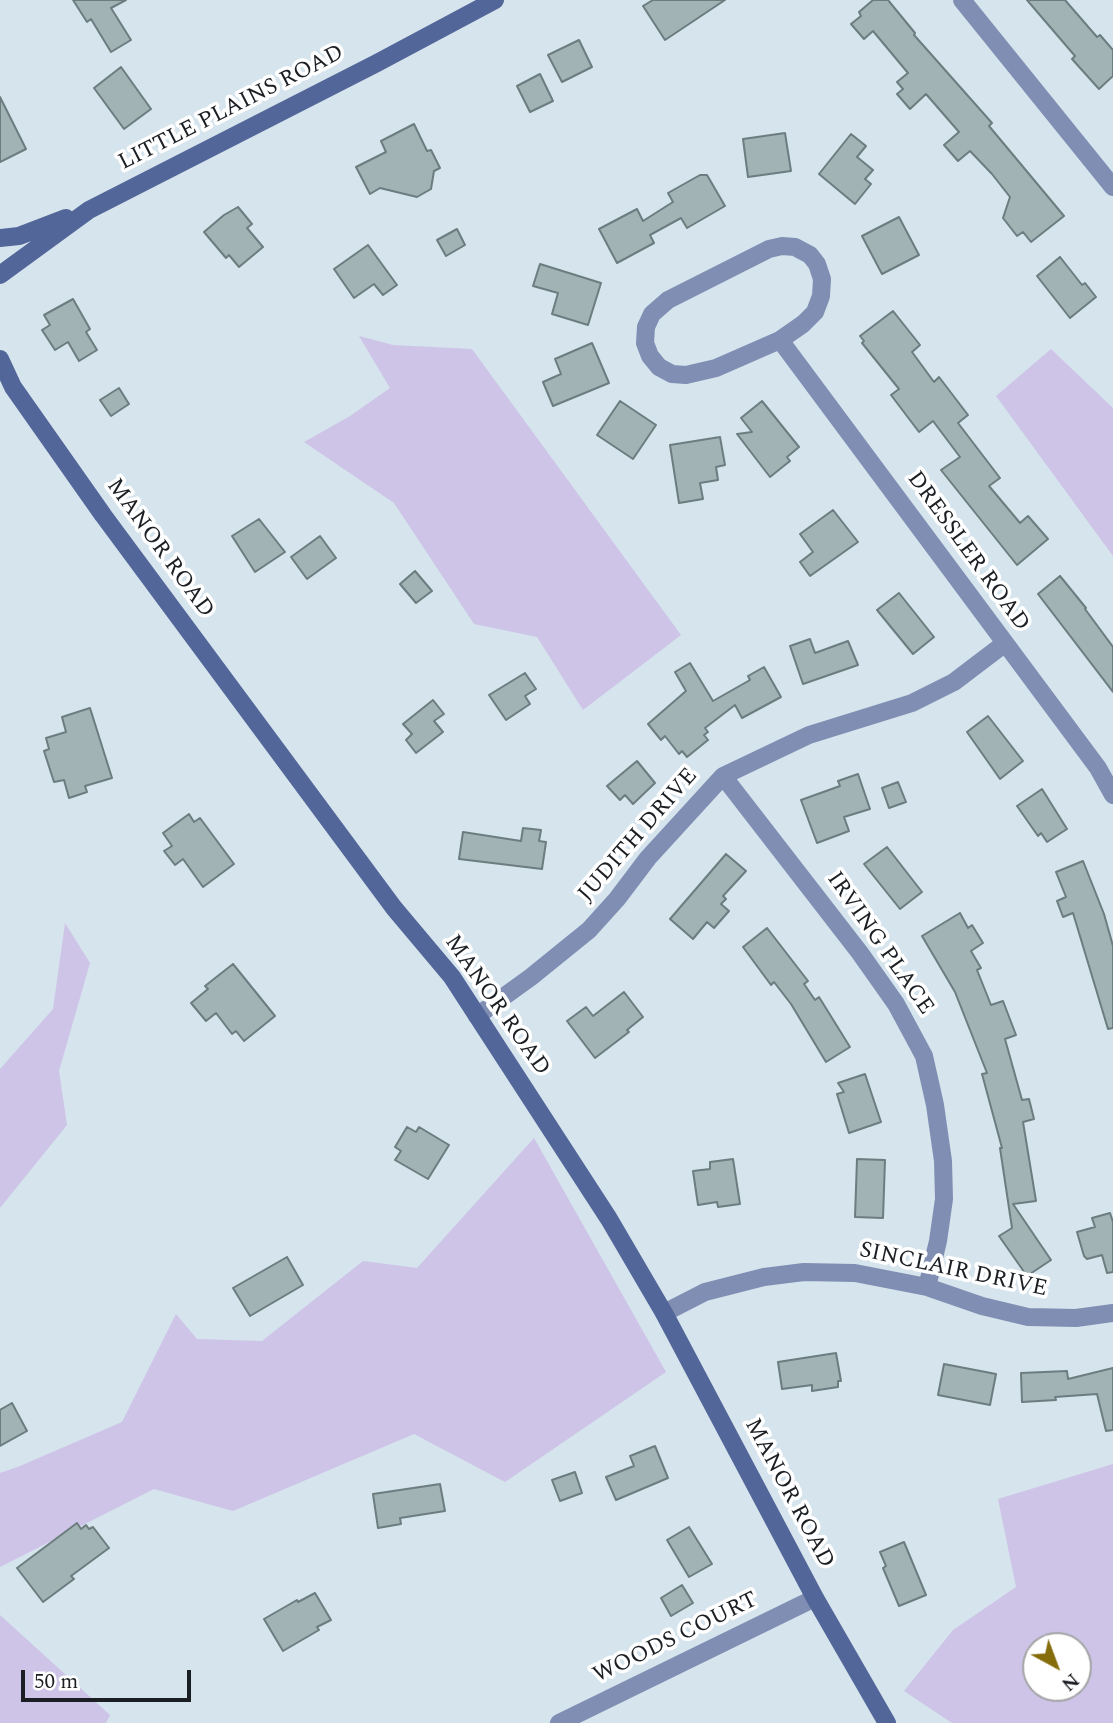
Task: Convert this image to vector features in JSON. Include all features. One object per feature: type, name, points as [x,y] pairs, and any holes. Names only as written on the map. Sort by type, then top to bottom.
[{"type":"street","name":"LITTLE PLAINS ROAD","points":[[0,275],[89,209],[495,0]]},
{"type":"street","points":[[962,0],[1113,187]]},
{"type":"street","points":[[0,238],[19,236],[89,209]]},
{"type":"street","points":[[795,247],[810,255],[817,264],[822,279],[821,296],[815,312],[780,340],[716,368],[686,376],[672,374],[659,367],[650,356],[645,343],[646,327],[652,314],[668,300],[769,249],[795,247]]},
{"type":"street","name":"DRESSLER ROAD","points":[[780,340],[1098,768],[1113,795]]},
{"type":"street","name":"MANOR ROAD","points":[[0,359],[7,383],[103,515],[394,908],[452,977],[609,1219],[664,1313],[815,1598],[887,1723]]},
{"type":"street","name":"JUDITH DRIVE","points":[[477,1016],[589,930],[656,849],[723,776],[809,735],[912,703],[954,682],[1004,643]]},
{"type":"street","name":"IRVING PLACE","points":[[723,776],[860,953],[896,1004],[924,1055],[943,1161],[944,1199],[927,1287]]},
{"type":"street","name":"SINCLAIR DRIVE","points":[[664,1313],[705,1292],[764,1277],[804,1272],[855,1272],[927,1287],[982,1306],[1028,1317],[1076,1318],[1113,1313]]},
{"type":"street","name":"WOODS COURT","points":[[559,1723],[815,1598]]},
{"type":"shaded area","points":[[359,336],[393,345],[472,349],[681,635],[583,710],[537,637],[474,624],[394,503],[304,442],[350,416],[390,388]]},
{"type":"shaded area","points":[[1051,349],[1113,408],[1113,556],[996,396]]},
{"type":"shaded area","points":[[65,923],[90,963],[59,1071],[67,1125],[0,1208],[0,1069],[53,1009]]},
{"type":"shaded area","points":[[534,1138],[666,1372],[505,1482],[414,1434],[233,1511],[154,1489],[0,1567],[0,1473],[122,1422],[176,1314],[197,1339],[262,1341],[363,1261],[417,1268]]},
{"type":"shaded area","points":[[1113,1464],[1113,1723],[952,1723],[904,1691],[953,1630],[1016,1587],[998,1499]]},
{"type":"shaded area","points":[[0,1615],[110,1715],[106,1723],[0,1723]]},
{"type":"building","points":[[73,0],[126,0],[111,8],[131,40],[111,52],[91,19],[87,22]]},
{"type":"building","points":[[653,0],[725,0],[665,40],[643,6]]},
{"type":"building","points":[[873,0],[888,0],[914,35],[992,123],[989,126],[1064,216],[1031,242],[1023,232],[1017,236],[1003,218],[1010,197],[992,174],[970,151],[958,161],[944,145],[959,132],[926,94],[910,109],[897,94],[903,89],[897,82],[908,73],[873,31],[864,39],[851,24],[861,16],[859,12]]},
{"type":"building","points":[[1027,0],[1065,0],[1097,37],[1100,35],[1113,50],[1113,76],[1099,89],[1072,59],[1075,56]]},
{"type":"building","points":[[579,40],[592,67],[562,82],[548,55]]},
{"type":"building","points":[[121,67],[151,109],[124,129],[94,88]]},
{"type":"building","points":[[540,74],[553,101],[530,112],[517,86]]},
{"type":"building","points":[[0,97],[26,149],[0,162]]},
{"type":"building","points":[[414,124],[427,151],[431,150],[440,168],[434,171],[431,189],[417,197],[380,188],[370,194],[356,167],[386,152],[381,141]]},
{"type":"building","points":[[785,133],[791,171],[748,177],[743,139]]},
{"type":"building","points":[[851,134],[866,146],[857,157],[873,170],[865,179],[871,184],[855,204],[819,174]]},
{"type":"building","points":[[700,175],[707,175],[725,206],[687,228],[681,218],[650,235],[654,243],[617,263],[599,229],[637,209],[643,221],[673,202],[668,193]]},
{"type":"building","points":[[238,207],[252,224],[247,228],[263,247],[239,267],[229,255],[226,258],[204,232]]},
{"type":"building","points":[[899,217],[919,255],[882,274],[862,236]]},
{"type":"building","points":[[457,229],[465,245],[446,256],[437,240]]},
{"type":"building","points":[[368,245],[397,285],[383,295],[374,284],[354,298],[334,269]]},
{"type":"building","points":[[1060,257],[1082,285],[1085,283],[1096,297],[1070,318],[1037,276]]},
{"type":"building","points":[[540,264],[601,283],[588,325],[552,314],[558,293],[533,286]]},
{"type":"building","points":[[73,299],[90,329],[86,332],[97,350],[79,361],[68,342],[55,350],[42,330],[50,325],[44,315]]},
{"type":"building","points":[[893,311],[920,345],[912,352],[934,382],[939,377],[968,415],[958,423],[1000,478],[989,486],[1020,523],[1028,516],[1048,539],[1017,565],[941,470],[960,457],[933,421],[919,432],[891,395],[899,389],[862,343],[864,341],[860,336]]},
{"type":"building","points":[[592,343],[609,383],[553,406],[543,382],[561,374],[555,359]]},
{"type":"building","points":[[119,388],[129,404],[111,416],[100,400]]},
{"type":"building","points":[[620,401],[656,425],[633,459],[597,435]]},
{"type":"building","points":[[762,401],[799,447],[787,457],[790,461],[770,477],[737,434],[752,432],[741,418]]},
{"type":"building","points":[[720,437],[725,465],[716,467],[718,480],[700,483],[703,499],[679,503],[670,445]]},
{"type":"building","points":[[833,510],[858,542],[810,576],[800,562],[813,552],[800,534]]},
{"type":"building","points":[[259,519],[285,552],[255,572],[232,536]]},
{"type":"building","points":[[320,536],[336,558],[307,579],[291,557]]},
{"type":"building","points":[[415,571],[432,591],[416,603],[400,584]]},
{"type":"building","points":[[1060,576],[1113,647],[1113,692],[1038,594]]},
{"type":"building","points":[[899,593],[934,637],[913,654],[877,610]]},
{"type":"building","points":[[810,639],[815,653],[848,641],[858,665],[803,684],[790,646]]},
{"type":"building","points":[[690,663],[713,701],[750,680],[748,676],[764,667],[781,697],[742,718],[735,705],[705,728],[708,732],[704,735],[708,740],[687,757],[682,751],[679,754],[665,736],[661,740],[648,724],[686,691],[675,672]]},
{"type":"building","points":[[525,673],[536,689],[525,696],[530,704],[506,720],[489,695]]},
{"type":"building","points":[[433,700],[444,714],[434,721],[443,732],[416,753],[406,740],[412,734],[403,724]]},
{"type":"building","points":[[90,708],[112,778],[85,786],[87,792],[69,798],[64,780],[54,782],[44,751],[49,749],[46,738],[66,732],[62,717]]},
{"type":"building","points":[[988,716],[1023,761],[1000,779],[967,732]]},
{"type":"building","points":[[637,761],[655,783],[633,804],[625,795],[620,800],[607,786]]},
{"type":"building","points":[[858,774],[870,809],[844,817],[849,831],[817,843],[801,800],[840,786],[838,781]]},
{"type":"building","points":[[898,782],[906,802],[889,808],[882,788]]},
{"type":"building","points":[[1042,789],[1067,829],[1047,842],[1041,833],[1038,836],[1017,806]]},
{"type":"building","points":[[189,814],[194,822],[200,818],[234,864],[203,887],[183,859],[175,865],[164,851],[172,846],[163,833]]},
{"type":"building","points":[[523,828],[541,830],[539,841],[546,842],[542,869],[459,859],[463,832],[521,841]]},
{"type":"building","points":[[887,847],[922,892],[900,909],[864,864]]},
{"type":"building","points":[[726,854],[746,871],[723,896],[726,899],[721,904],[729,911],[714,928],[707,922],[693,939],[670,919]]},
{"type":"building","points":[[1083,861],[1104,914],[1113,946],[1113,1028],[1108,1029],[1073,913],[1063,917],[1057,901],[1066,897],[1056,872]]},
{"type":"building","points":[[960,913],[968,928],[972,925],[983,943],[971,951],[981,968],[977,970],[991,1005],[1003,1001],[1016,1035],[1005,1039],[1022,1100],[1029,1099],[1034,1119],[1023,1122],[1036,1201],[1013,1204],[1051,1260],[1027,1276],[999,1236],[1012,1228],[1002,1148],[982,1074],[987,1073],[955,992],[922,936]]},
{"type":"building","points":[[767,928],[808,981],[804,984],[815,1000],[819,997],[850,1047],[826,1062],[791,1004],[774,982],[771,985],[743,947]]},
{"type":"building","points":[[233,964],[275,1016],[244,1041],[236,1031],[232,1034],[216,1013],[206,1021],[191,1003],[208,989],[205,986]]},
{"type":"building","points":[[624,992],[643,1017],[627,1030],[629,1032],[595,1058],[567,1021],[586,1007],[593,1016]]},
{"type":"building","points":[[865,1074],[881,1122],[849,1133],[837,1094],[844,1092],[838,1083]]},
{"type":"building","points":[[407,1127],[416,1132],[419,1127],[449,1145],[428,1179],[395,1160],[401,1151],[395,1147]]},
{"type":"building","points":[[733,1159],[740,1204],[718,1207],[717,1202],[698,1205],[693,1171],[710,1169],[710,1162]]},
{"type":"building","points":[[857,1159],[885,1160],[883,1218],[855,1217]]},
{"type":"building","points":[[1110,1213],[1113,1222],[1113,1272],[1107,1273],[1102,1255],[1087,1259],[1084,1256],[1077,1232],[1095,1227],[1092,1218]]},
{"type":"building","points":[[287,1257],[303,1285],[250,1316],[233,1288]]},
{"type":"building","points":[[836,1353],[841,1381],[838,1381],[838,1387],[812,1391],[812,1385],[782,1389],[778,1362]]},
{"type":"building","points":[[944,1364],[996,1374],[990,1405],[938,1395]]},
{"type":"building","points":[[1113,1368],[1113,1430],[1106,1431],[1097,1394],[1022,1402],[1021,1373],[1067,1371],[1068,1379]]},
{"type":"building","points":[[12,1403],[27,1431],[0,1446],[0,1410]]},
{"type":"building","points":[[655,1446],[668,1478],[616,1500],[606,1477],[634,1466],[630,1456]]},
{"type":"building","points":[[575,1472],[582,1493],[560,1501],[552,1480]]},
{"type":"building","points":[[440,1484],[445,1511],[400,1518],[401,1524],[378,1528],[373,1494]]},
{"type":"building","points":[[77,1523],[81,1529],[86,1525],[89,1529],[93,1527],[109,1548],[71,1576],[74,1579],[43,1602],[17,1568]]},
{"type":"building","points":[[689,1527],[712,1564],[689,1577],[667,1540]]},
{"type":"building","points":[[904,1542],[926,1595],[899,1606],[883,1568],[886,1566],[880,1552]]},
{"type":"building","points":[[682,1585],[693,1603],[671,1616],[661,1598]]},
{"type":"building","points":[[315,1593],[331,1620],[283,1651],[264,1619]]}]
